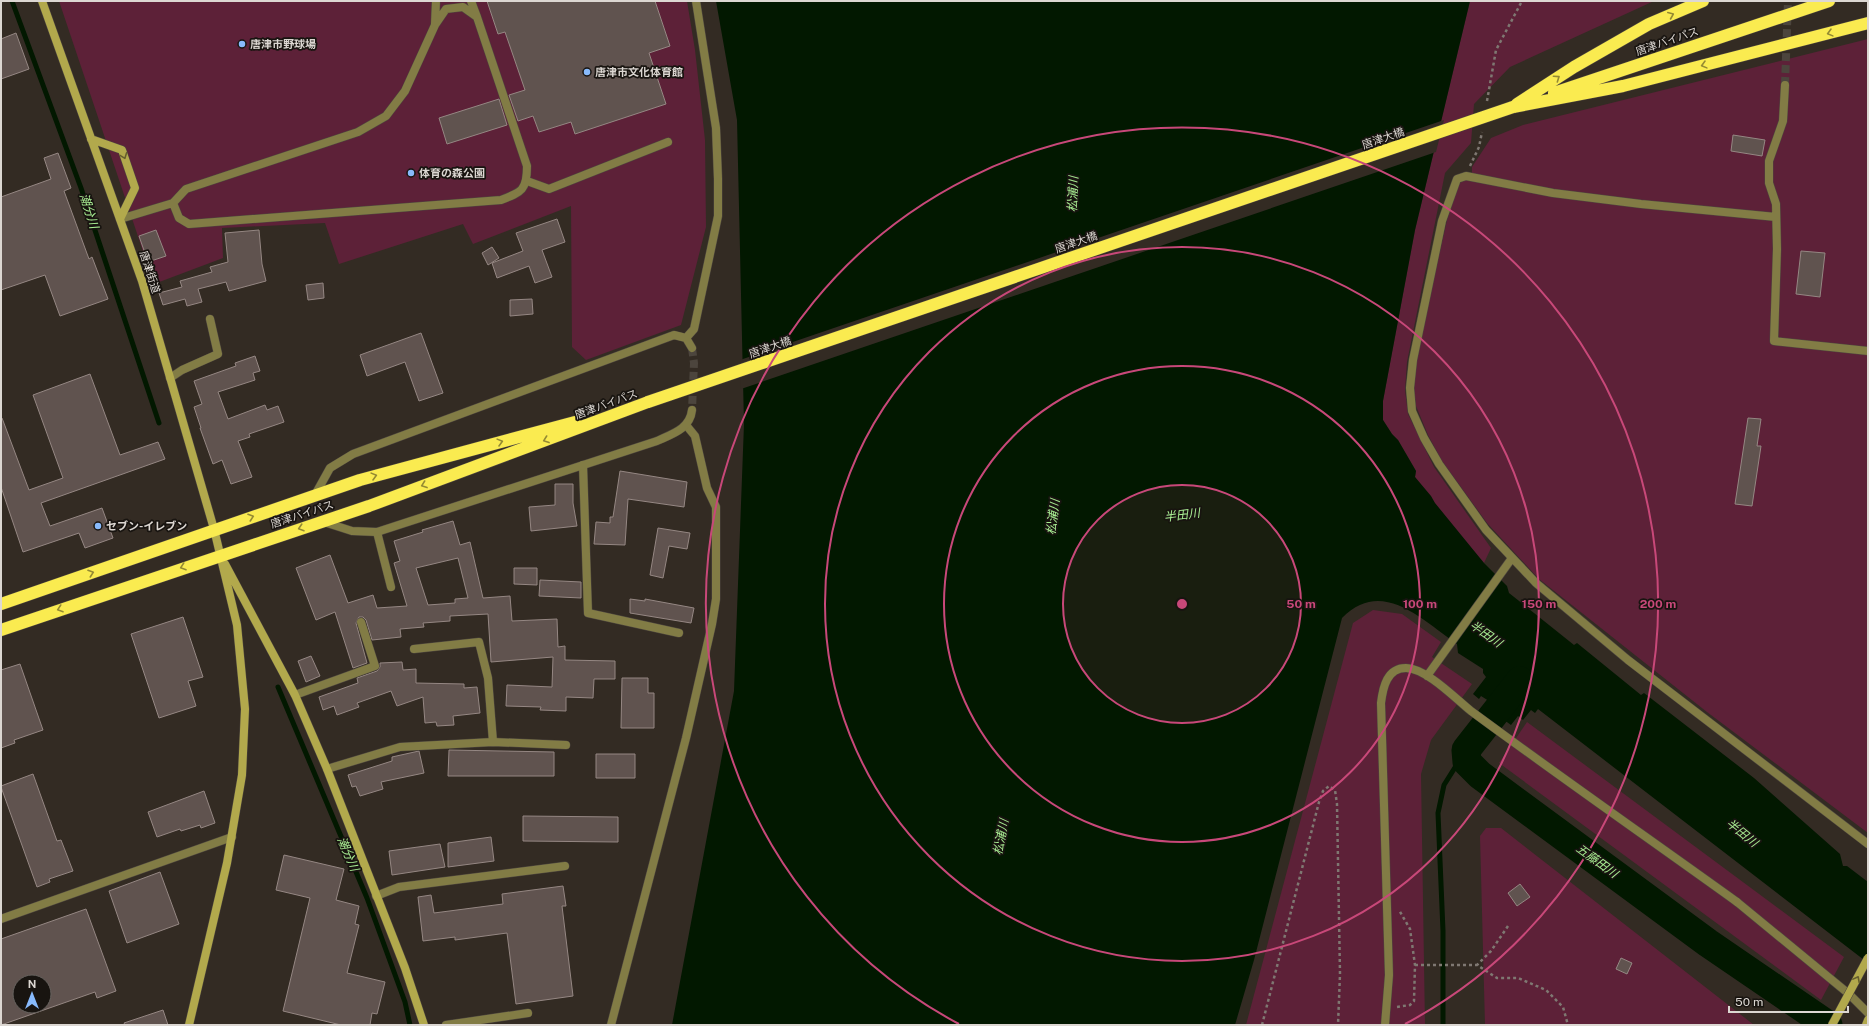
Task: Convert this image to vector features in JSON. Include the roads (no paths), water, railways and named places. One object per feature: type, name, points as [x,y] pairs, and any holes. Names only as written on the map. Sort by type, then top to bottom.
[{"type":"highway","points":[[1513,107],[1574,67],[1648,24],[1702,1]]},
{"type":"highway","name":"唐津バイパス","points":[[1513,107],[1829,1]]},
{"type":"highway","points":[[1513,107],[1623,86],[1868,23]]},
{"type":"highway","name":"唐津大橋","points":[[648,402],[1513,107]]},
{"type":"highway","name":"唐津バイパス","points":[[1,604],[214,529],[360,480],[648,402]]},
{"type":"highway","name":"唐津バイパス","points":[[1,630],[220,554],[369,506],[648,402]]},
{"type":"street","name":"唐津街道","points":[[42,1],[142,281],[220,554]]},
{"type":"street","points":[[435,25],[436,1]]},
{"type":"street","points":[[173,203],[179,218],[189,224],[501,200],[520,193],[527,181],[527,166],[471,1]]},
{"type":"street","points":[[686,338],[694,329],[718,216],[716,128],[696,1]]},
{"type":"street","points":[[120,219],[173,203],[186,188],[358,132],[386,116],[405,91],[435,25],[446,9],[463,7],[477,17]]},
{"type":"street","points":[[1785,85],[1783,121],[1769,161],[1769,183],[1776,204],[1777,250],[1774,341],[1868,351]]},
{"type":"street","points":[[91,139],[122,150],[135,188],[120,219]]},
{"type":"street","points":[[527,181],[549,189],[668,142]]},
{"type":"street","points":[[1776,217],[1641,204],[1560,194],[1466,176],[1457,179],[1442,221],[1413,360],[1410,388],[1412,411],[1424,438],[1455,489],[1486,530],[1536,583],[1628,660],[1868,844]]},
{"type":"street","points":[[170,378],[182,370],[218,354],[210,319]]},
{"type":"street","points":[[315,495],[330,468],[353,454],[674,335],[686,338],[692,348]]},
{"type":"street","points":[[322,521],[352,531],[377,532],[657,441],[676,432],[686,425],[691,417],[692,410]]},
{"type":"street","points":[[611,1025],[686,738],[712,624],[716,599],[716,507],[707,488],[695,436],[686,425]]},
{"type":"street","points":[[583,465],[588,613],[679,632]]},
{"type":"street","points":[[377,532],[391,587]]},
{"type":"street","points":[[220,554],[295,695],[327,770],[405,968],[424,1025]]},
{"type":"street","points":[[189,1025],[232,837],[242,775],[245,709],[237,625],[220,554]]},
{"type":"street","points":[[1427,676],[1512,558]]},
{"type":"street","points":[[295,695],[375,666],[361,622]]},
{"type":"street","points":[[414,649],[479,642],[488,678],[493,742]]},
{"type":"street","points":[[1385,1025],[1389,975],[1388,890],[1381,703],[1386,679],[1391,673],[1399,669],[1407,668],[1427,676],[1470,710],[1737,902],[1849,994],[1868,1013]]},
{"type":"street","points":[[327,770],[400,746],[493,742],[566,745]]},
{"type":"street","points":[[1,919],[232,837]]},
{"type":"street","points":[[376,896],[399,887],[565,866]]},
{"type":"street","points":[[1832,1025],[1868,958]]},
{"type":"street","points":[[446,1025],[528,1013]]},
{"type":"street","points":[[1866,1025],[1868,1020]]},
{"type":"water","points":[[716,1],[1470,1],[1415,230],[1383,401],[1383,420],[1398,440],[1416,471],[1415,477],[1484,563],[1507,586],[1509,593],[1574,645],[1577,643],[1641,695],[1644,693],[1754,778],[1840,854],[1843,866],[1847,866],[1868,882],[1868,963],[1538,709],[1535,713],[1531,710],[1523,720],[1518,716],[1511,725],[1485,706],[1489,701],[1481,696],[1479,699],[1473,694],[1486,677],[1483,673],[1483,669],[1458,653],[1457,644],[1416,614],[1387,602],[1372,601],[1357,606],[1342,618],[1254,960],[1235,1025],[672,1025],[734,691],[744,424],[737,120]]},
{"type":"waterway","name":"潮分川","points":[[12,1],[81,188],[159,423]]},
{"type":"waterway","name":"五藤田川","points":[[1520,681],[1466,750],[1467,762],[1480,775],[1708,943],[1828,1025]]},
{"type":"waterway","name":"潮分川","points":[[278,687],[367,898],[405,1002],[410,1025]]},
{"type":"waterway","points":[[1443,1025],[1443,931],[1438,813],[1444,785],[1466,750]]},
{"type":"tunnel","points":[[1785,85],[1788,1]]},
{"type":"tunnel","points":[[692,348],[694,363],[692,410]]},
{"type":"place","name":"唐津市野球場","points":[[242,44]]},
{"type":"place","name":"唐津市文化体育館","points":[[587,72]]},
{"type":"place","name":"体育の森公園","points":[[411,173]]},
{"type":"place","name":"セブン-イレブン","points":[[98,526]]},
{"type":"water label","name":"松浦川","points":[[1073,194]]},
{"type":"water label","name":"半田川","points":[[1182,515]]},
{"type":"water label","name":"松浦川","points":[[1053,517]]},
{"type":"water label","name":"半田川","points":[[1486,634]]},
{"type":"water label","name":"半田川","points":[[1742,833]]},
{"type":"water label","name":"松浦川","points":[[1001,837]]}]
